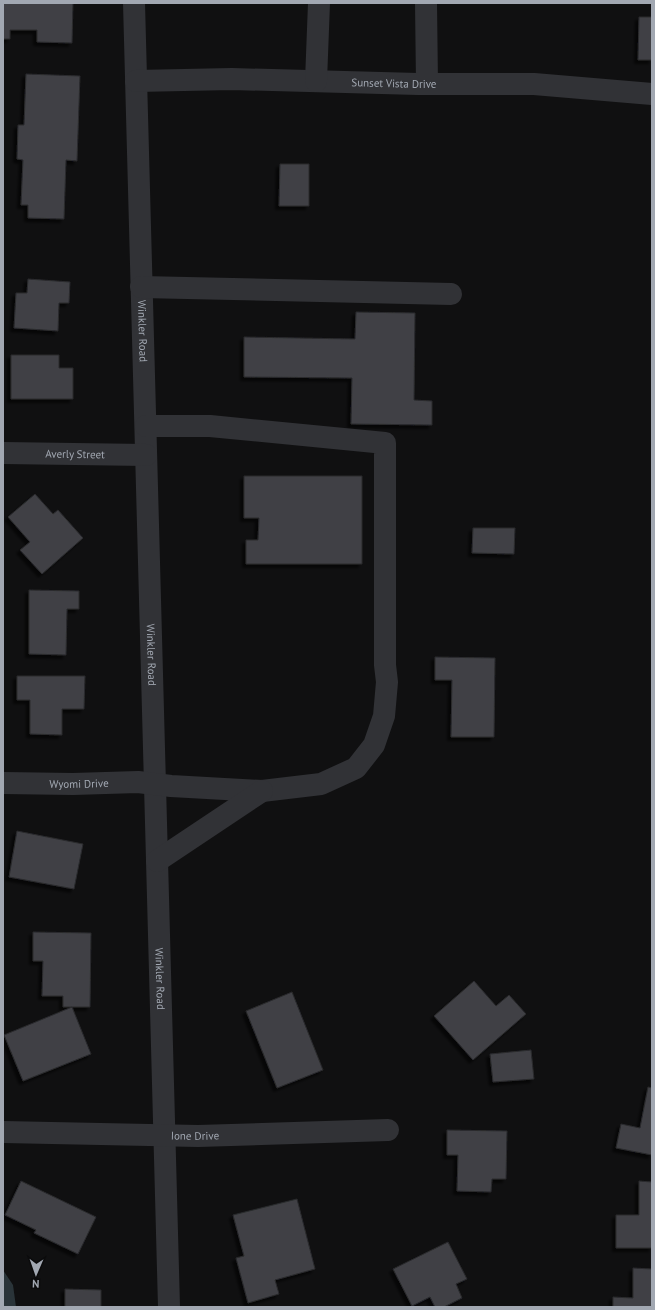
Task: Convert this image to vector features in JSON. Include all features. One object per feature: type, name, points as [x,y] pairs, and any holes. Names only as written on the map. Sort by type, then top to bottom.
[{"type":"street","name":"Winkler Road","points":[[134,3],[169,1307]]},
{"type":"street","points":[[316,81],[318,3]]},
{"type":"street","points":[[426,3],[426,84]]},
{"type":"street","name":"Sunset Vista Drive","points":[[136,80],[232,79],[426,84],[534,84],[652,94]]},
{"type":"street","points":[[141,287],[451,294]]},
{"type":"street","name":"Wyomi Drive","points":[[3,782],[154,783],[171,786],[262,791],[321,784],[356,768],[374,745],[384,716],[387,682],[384,666],[385,443],[210,426],[146,426]]},
{"type":"street","name":"Averly Street","points":[[3,452],[146,455]]},
{"type":"street","points":[[157,861],[262,791]]},
{"type":"street","name":"Ione Drive","points":[[3,1132],[198,1136],[388,1130]]},
{"type":"shaded area","points":[[3,1270],[13,1285],[16,1307],[3,1307]]},
{"type":"building","points":[[3,3],[73,3],[72,43],[37,42],[37,30],[10,30],[10,39],[3,39]]},
{"type":"building","points":[[639,17],[652,17],[652,60],[638,60]]},
{"type":"building","points":[[26,74],[80,76],[77,161],[66,160],[64,219],[28,218],[28,205],[21,205],[23,160],[17,159],[18,125],[24,125]]},
{"type":"building","points":[[280,164],[309,164],[309,206],[279,206]]},
{"type":"building","points":[[28,279],[70,282],[69,303],[59,303],[58,331],[14,328],[16,293],[27,293]]},
{"type":"building","points":[[356,312],[415,313],[414,400],[432,401],[432,425],[351,424],[352,378],[244,377],[244,337],[355,339]]},
{"type":"building","points":[[11,355],[59,355],[59,368],[73,368],[73,399],[11,399]]},
{"type":"building","points":[[244,476],[362,476],[362,564],[246,564],[246,540],[258,540],[259,518],[244,518]]},
{"type":"building","points":[[35,494],[53,514],[58,510],[83,538],[42,574],[20,550],[30,542],[8,517]]},
{"type":"building","points":[[473,528],[515,528],[514,554],[472,553]]},
{"type":"building","points":[[29,590],[79,591],[79,609],[67,609],[66,655],[29,654]]},
{"type":"building","points":[[435,657],[495,658],[494,737],[451,737],[452,680],[435,680]]},
{"type":"building","points":[[17,676],[85,676],[84,709],[62,709],[62,735],[30,734],[30,700],[17,700]]},
{"type":"building","points":[[17,831],[83,844],[74,889],[9,877]]},
{"type":"building","points":[[33,932],[91,933],[90,1007],[63,1007],[63,996],[42,996],[43,961],[33,961]]},
{"type":"building","points":[[474,981],[496,1006],[509,995],[526,1014],[473,1060],[434,1016]]},
{"type":"building","points":[[292,992],[323,1070],[277,1088],[246,1011]]},
{"type":"building","points":[[72,1007],[91,1054],[23,1081],[4,1035]]},
{"type":"building","points":[[531,1050],[534,1079],[493,1082],[490,1054]]},
{"type":"building","points":[[648,1087],[652,1088],[652,1155],[616,1148],[621,1124],[640,1128]]},
{"type":"building","points":[[447,1130],[507,1131],[506,1179],[492,1179],[491,1192],[457,1191],[458,1155],[447,1155]]},
{"type":"building","points":[[21,1181],[96,1217],[78,1254],[34,1233],[36,1230],[5,1215]]},
{"type":"building","points":[[639,1181],[652,1182],[652,1248],[616,1248],[616,1215],[639,1215]]},
{"type":"building","points":[[297,1199],[315,1269],[275,1280],[279,1294],[248,1303],[236,1258],[244,1256],[233,1215]]},
{"type":"building","points":[[448,1242],[467,1279],[456,1284],[462,1298],[444,1307],[435,1307],[430,1297],[412,1306],[393,1269]]},
{"type":"building","points":[[633,1268],[652,1269],[652,1307],[613,1307],[613,1297],[633,1298]]},
{"type":"building","points":[[65,1289],[101,1290],[101,1307],[65,1307]]}]
